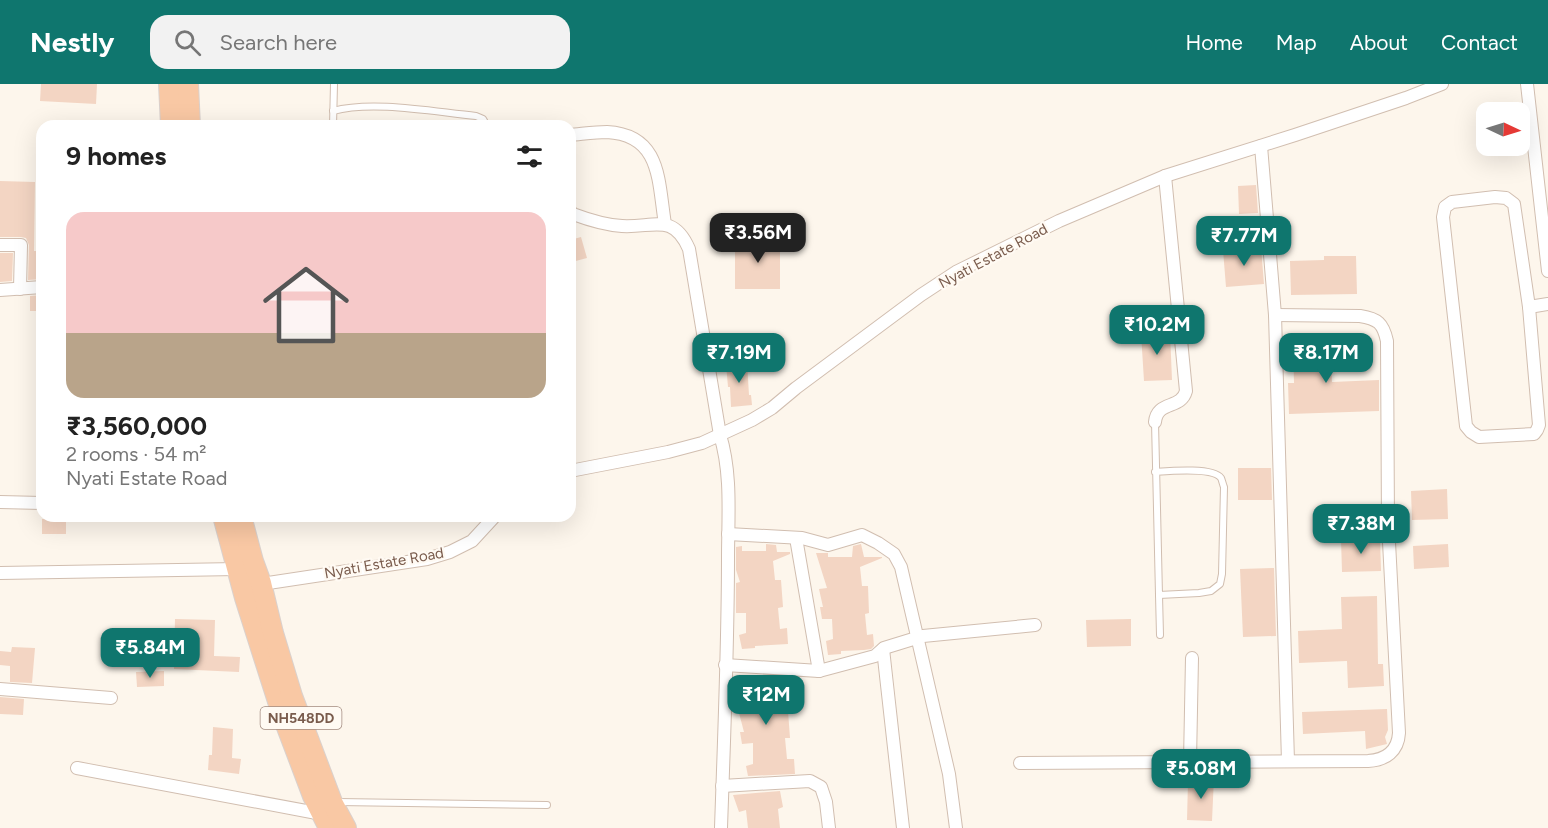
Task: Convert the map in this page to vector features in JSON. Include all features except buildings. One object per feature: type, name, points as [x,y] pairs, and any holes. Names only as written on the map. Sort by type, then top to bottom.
[{"type":"highway","points":[[169,84],[171,120]]},
{"type":"highway","points":[[188,84],[190,120]]},
{"type":"highway","name":"NH548DD","points":[[225,522],[247,580],[273,633],[328,815],[346,828]]},
{"type":"highway","name":"NH548DD","points":[[243,522],[253,561],[247,580]]},
{"type":"street","name":"Nyati Estate Road","points":[[576,470],[702,443],[752,420],[772,408],[902,309],[956,272],[1059,221],[1165,176],[1406,98],[1442,84]]},
{"type":"street","points":[[1527,84],[1548,271]]},
{"type":"street","points":[[576,135],[608,132],[640,142],[647,149],[656,170],[665,224]]},
{"type":"street","points":[[1261,146],[1275,315],[1288,761]]},
{"type":"street","points":[[1155,422],[1162,408],[1182,399],[1186,391],[1165,176]]},
{"type":"street","points":[[1495,197],[1506,198],[1514,204],[1529,307],[1539,425],[1534,434],[1479,437],[1466,426],[1443,217],[1445,207],[1452,202],[1495,197]]},
{"type":"street","points":[[576,214],[596,223],[622,226],[665,224],[679,231],[689,249],[728,475],[721,828]]},
{"type":"street","points":[[0,245],[21,245],[20,289]]},
{"type":"street","points":[[0,290],[36,288]]},
{"type":"street","points":[[1529,307],[1548,304]]},
{"type":"street","points":[[1020,762],[1378,760],[1390,754],[1398,740],[1388,523],[1387,341],[1385,330],[1379,322],[1372,318],[1360,316],[1275,315]]},
{"type":"street","points":[[0,502],[36,503]]},
{"type":"street","name":"Nyati Estate Road","points":[[0,573],[247,580],[427,559],[450,552],[471,540],[489,522]]},
{"type":"street","points":[[728,534],[796,538],[828,545],[862,535],[894,554],[901,567],[949,774],[956,828]]},
{"type":"street","points":[[796,538],[819,672]]},
{"type":"street","points":[[725,665],[819,672],[875,656],[883,649],[918,638],[1035,626]]},
{"type":"street","points":[[883,649],[903,828]]},
{"type":"street","points":[[1190,761],[1192,657]]},
{"type":"street","points":[[0,690],[111,698]]},
{"type":"street","points":[[77,768],[328,815]]},
{"type":"street","points":[[722,786],[810,782],[822,787],[829,828]]},
{"type":"lane","points":[[333,120],[334,84]]},
{"type":"lane","points":[[333,111],[361,107],[410,109],[476,116],[484,120]]},
{"type":"lane","points":[[1155,422],[1160,635]]},
{"type":"lane","points":[[1155,471],[1216,473],[1222,478],[1224,487],[1220,584],[1211,591],[1159,595]]},
{"type":"lane","points":[[328,815],[547,805]]}]
